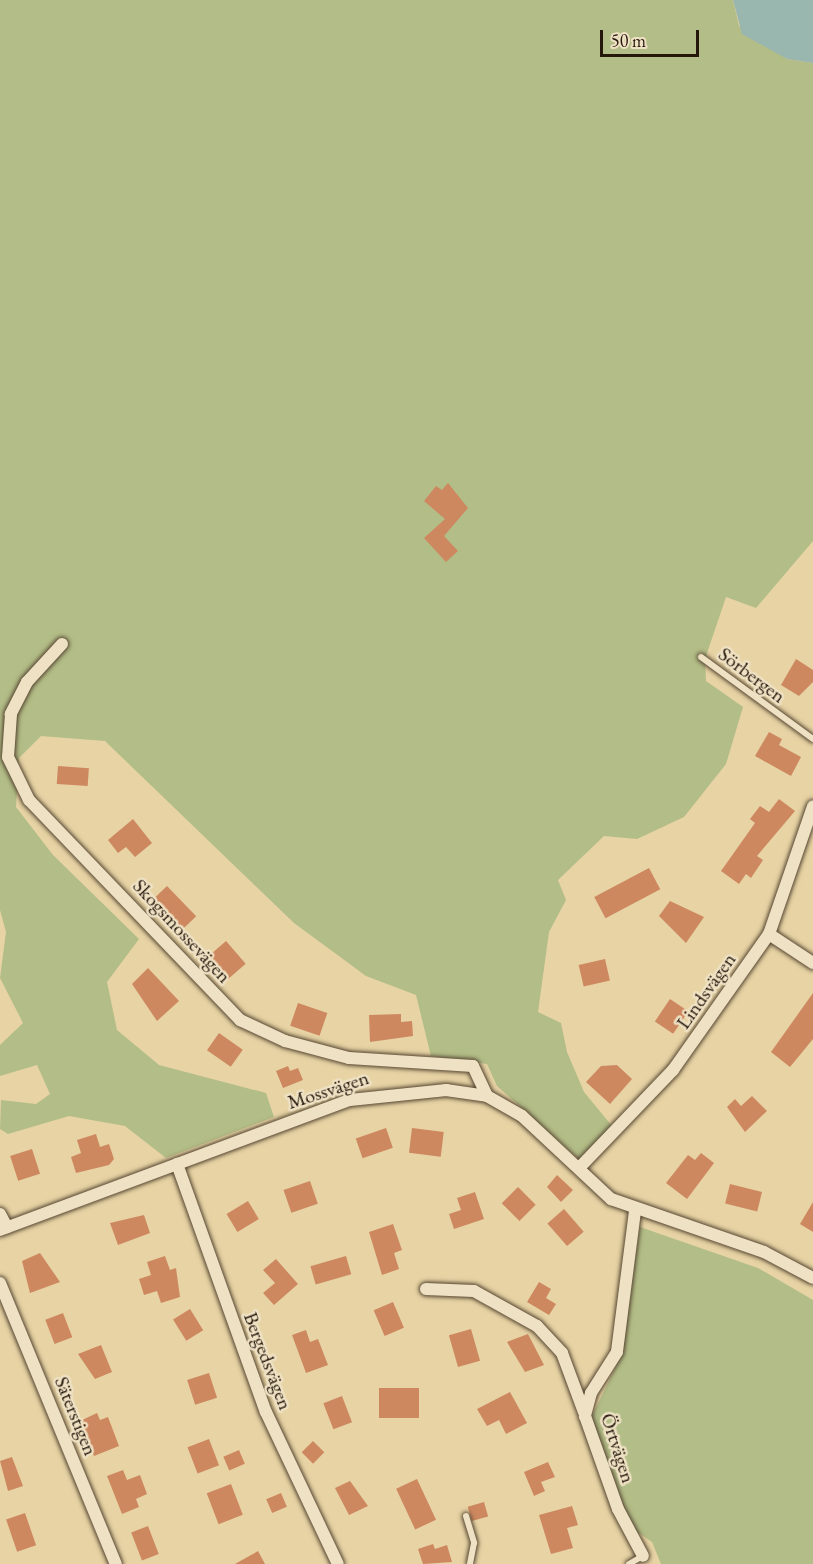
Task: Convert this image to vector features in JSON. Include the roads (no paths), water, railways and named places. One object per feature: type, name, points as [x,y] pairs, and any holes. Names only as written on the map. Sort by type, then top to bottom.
[{"type":"street","name":"Skogsmossevägen","points":[[62,644],[27,682],[11,714],[8,757],[29,800],[240,1020],[285,1041],[349,1058],[473,1066],[487,1096]]},
{"type":"street","name":"Lindsvägen","points":[[579,1168],[673,1070],[769,934],[813,806]]},
{"type":"street","points":[[769,934],[813,963]]},
{"type":"street","name":"Mossvägen","points":[[3,1228],[177,1164],[379,1094],[446,1090],[487,1096],[541,1129],[611,1199],[635,1211],[764,1252],[813,1278]]},
{"type":"street","name":"Bergedsvägen","points":[[177,1164],[266,1412],[338,1564]]},
{"type":"street","name":"Örtvägen","points":[[635,1211],[629,1227],[617,1352],[591,1393],[585,1416],[618,1509],[644,1556]]},
{"type":"street","points":[[0,1214],[3,1228]]},
{"type":"street","name":"Säterstigen","points":[[0,1283],[116,1564]]},
{"type":"street","points":[[426,1289],[474,1291],[537,1326],[562,1353],[585,1416]]},
{"type":"lane","name":"Sörbergen","points":[[701,657],[813,740]]},
{"type":"lane","points":[[466,1516],[474,1543],[470,1564]]},
{"type":"lane","points":[[630,1564],[644,1556]]},
{"type":"water","points":[[733,0],[813,0],[813,63],[787,59],[742,34]]}]
